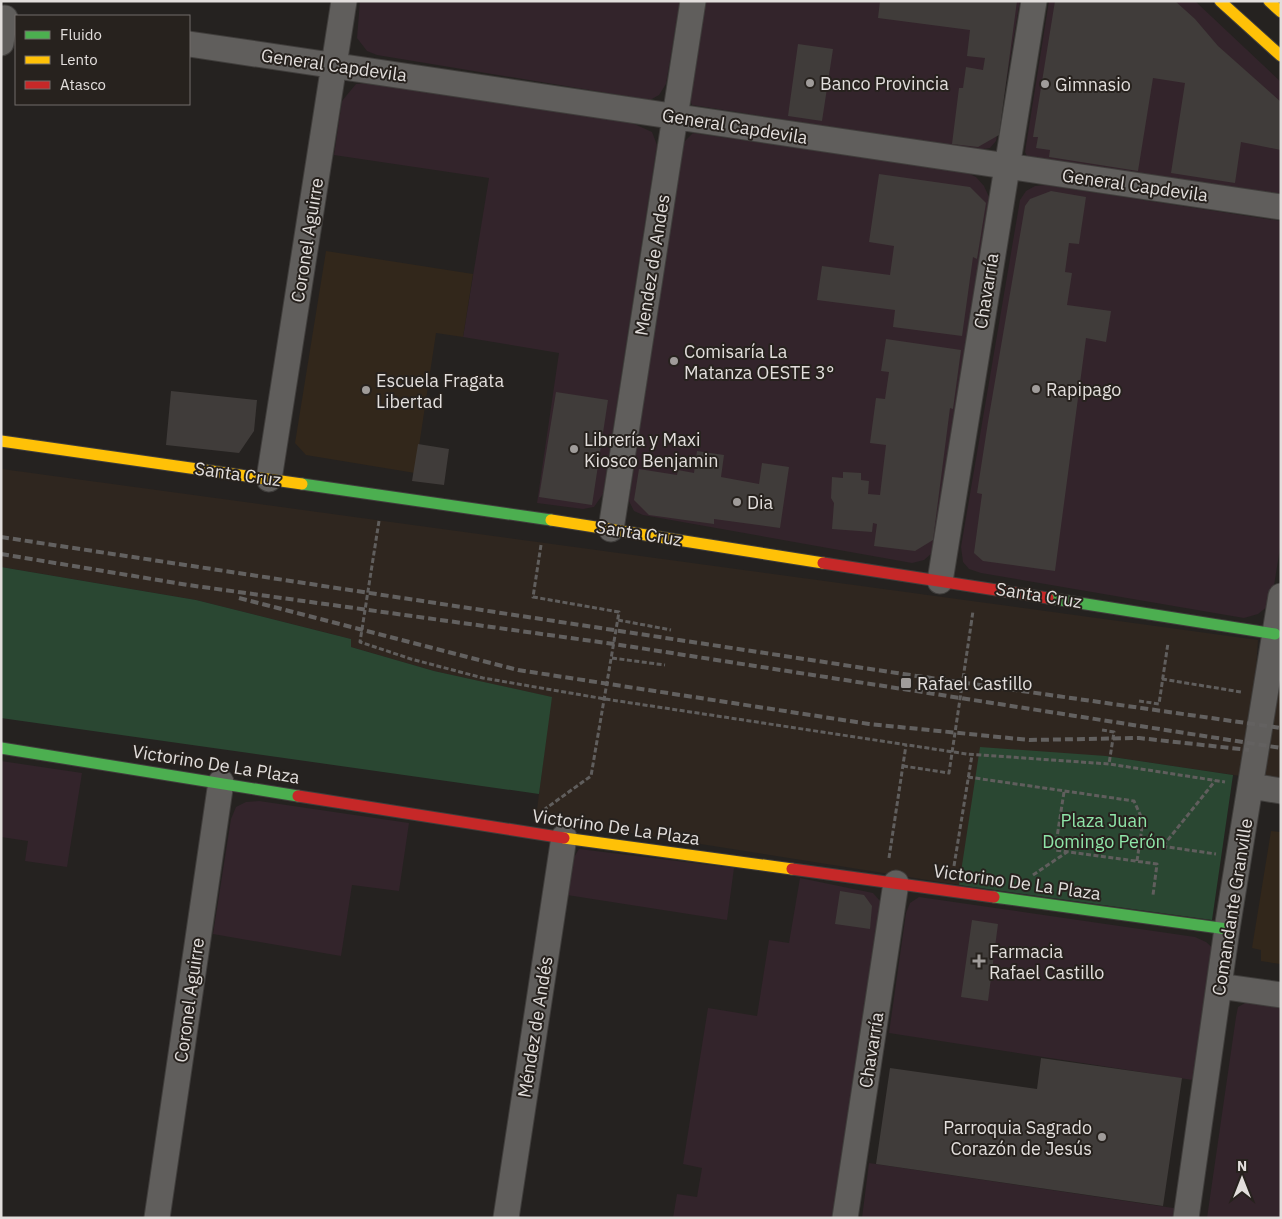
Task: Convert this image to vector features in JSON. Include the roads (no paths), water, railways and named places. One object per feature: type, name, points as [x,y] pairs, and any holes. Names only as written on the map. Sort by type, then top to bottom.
[{"type":"street","name":"Coronel Aguirre","points":[[269,479],[344,1]]},
{"type":"street","name":"Mendez de Andes","points":[[611,529],[692,1]]},
{"type":"street","name":"Chavarría","points":[[940,581],[1034,1]]},
{"type":"street","points":[[1220,1],[1281,56]]},
{"type":"street","points":[[1270,1],[1281,12]]},
{"type":"street","points":[[1,43],[8,18]]},
{"type":"street","name":"General Capdevila","points":[[190,44],[1281,207]]},
{"type":"street","name":"Santa Cruz","points":[[1,440],[611,529],[1172,616],[1275,634]]},
{"type":"street","name":"Comandante Granville","points":[[1186,1218],[1227,929],[1265,696],[1276,665],[1275,634],[1281,596]]},
{"type":"street","name":"Victorino De La Plaza","points":[[1,748],[221,782],[514,831],[1227,929]]},
{"type":"street","name":"Coronel Aguirre","points":[[157,1218],[221,782]]},
{"type":"street","points":[[1251,786],[1281,791]]},
{"type":"street","name":"Méndez de Andés","points":[[506,1218],[564,837]]},
{"type":"street","name":"Chavarría","points":[[845,1218],[891,883]]},
{"type":"street","points":[[1219,986],[1281,995]]},
{"type":"railway","points":[[1,537],[903,674],[1281,728]]},
{"type":"railway","points":[[1,554],[188,585],[614,644],[1281,748]]},
{"type":"railway","points":[[239,598],[518,670],[869,724],[1029,740],[1139,738],[1249,750]]},
{"type":"place","name":"Banco Provincia","points":[[810,83]]},
{"type":"place","name":"Gimnasio","points":[[1045,84]]},
{"type":"place","name":"Comisaría La Matanza OESTE 3°","points":[[674,361]]},
{"type":"place","name":"Rapipago","points":[[1036,389]]},
{"type":"place","name":"Escuela Fragata Libertad","points":[[366,390]]},
{"type":"place","name":"Librería y Maxi Kiosco Benjamin","points":[[574,449]]},
{"type":"place","name":"Dia","points":[[737,502]]},
{"type":"place","name":"Rafael Castillo","points":[[906,683]]},
{"type":"place","name":"Farmacia Rafael Castillo","points":[[979,961]]},
{"type":"place","name":"Parroquia Sagrado Corazón de Jesús","points":[[1102,1137]]},
{"type":"park label","name":"Plaza Juan Domingo Perón","points":[[1104,830]]}]
